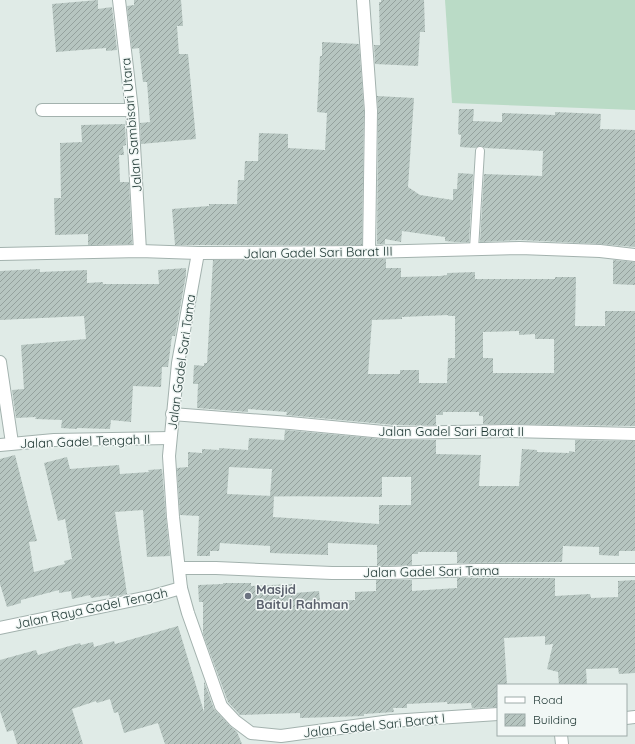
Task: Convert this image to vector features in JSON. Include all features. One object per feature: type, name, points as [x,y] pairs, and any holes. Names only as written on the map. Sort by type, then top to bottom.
[{"type":"street","name":"Jalan Sambisari Utara","points":[[119,0],[132,110],[140,251]]},
{"type":"street","points":[[363,0],[371,111],[369,252]]},
{"type":"street","points":[[42,110],[132,110]]},
{"type":"street","name":"Jalan Gadel Sari Barat III","points":[[0,254],[140,251],[198,253],[369,252],[520,248],[635,255]]},
{"type":"street","name":"Jalan Gadel Sari Tama","points":[[198,253],[178,363],[172,414],[169,456],[173,517],[181,588],[188,613],[221,706],[250,738]]},
{"type":"street","points":[[0,362],[12,443]]},
{"type":"street","name":"Jalan Gadel Sari Barat II","points":[[172,414],[394,433],[510,431],[635,434]]},
{"type":"street","name":"Jalan Gadel Tengah II","points":[[0,445],[54,440],[170,438]]},
{"type":"street","name":"Jalan Gadel Sari Tama","points":[[179,568],[216,568],[332,573],[477,570],[635,570]]},
{"type":"street","name":"Jalan Raya Gadel Tengah","points":[[0,628],[153,596],[181,588]]},
{"type":"street","name":"Jalan Gadel Sari Barat I","points":[[250,738],[281,736],[392,721],[497,714]]},
{"type":"lane","points":[[474,249],[480,151]]},
{"type":"green space","points":[[445,0],[635,0],[635,110],[452,103]]},
{"type":"building","points":[[98,0],[98,9],[112,7],[117,50],[106,51],[106,48],[56,52],[52,4]]},
{"type":"building","points":[[134,0],[181,0],[183,26],[177,26],[179,54],[188,54],[196,139],[141,144],[140,123],[150,122],[147,82],[143,82],[139,48],[132,49],[127,6],[134,5]]},
{"type":"building","points":[[381,0],[424,0],[425,32],[420,32],[418,66],[375,64],[374,45],[380,45],[379,2],[381,2]]},
{"type":"building","points":[[322,42],[359,44],[364,111],[362,245],[175,245],[172,209],[209,206],[209,204],[237,204],[238,180],[244,180],[245,161],[258,161],[259,133],[288,134],[288,148],[325,150],[327,113],[317,112]]},
{"type":"building","points":[[377,96],[414,98],[408,187],[420,195],[453,200],[453,189],[457,189],[458,173],[473,174],[469,242],[445,241],[445,237],[402,231],[401,242],[385,239],[385,244],[377,244]]},
{"type":"building","points":[[459,109],[474,109],[473,121],[502,122],[502,113],[555,115],[555,112],[601,114],[600,129],[635,130],[635,247],[520,240],[480,242],[484,174],[542,176],[543,151],[485,148],[480,146],[475,148],[460,147],[461,135],[458,134]]},
{"type":"building","points":[[125,124],[126,145],[123,146],[124,155],[119,155],[120,182],[129,182],[132,244],[88,245],[88,234],[55,235],[54,198],[61,198],[60,143],[82,142],[81,125]]},
{"type":"building","points":[[386,259],[386,268],[401,268],[401,277],[440,276],[447,275],[447,273],[475,272],[475,279],[555,279],[555,277],[576,277],[575,326],[605,326],[605,311],[635,311],[635,426],[483,424],[483,416],[479,416],[479,412],[443,412],[443,415],[436,415],[436,425],[394,425],[286,415],[287,412],[248,409],[248,412],[197,408],[198,384],[193,384],[194,365],[204,366],[204,363],[207,363],[213,260]],"holes":[[[448,315],[455,316],[455,358],[448,358],[447,383],[419,383],[419,370],[400,370],[400,374],[368,374],[372,320]],[[519,331],[519,335],[535,334],[535,339],[554,339],[554,373],[493,373],[493,358],[483,358],[483,332]]]},
{"type":"building","points":[[613,260],[635,262],[635,285],[613,284]]},
{"type":"building","points":[[186,268],[175,336],[172,336],[168,367],[162,367],[161,387],[133,386],[131,422],[111,420],[110,429],[77,429],[61,428],[62,420],[35,419],[36,417],[16,418],[12,390],[24,389],[21,345],[86,339],[84,316],[0,320],[0,271],[40,269],[40,272],[87,270],[87,283],[103,282],[103,284],[159,284],[158,270]]},
{"type":"building","points":[[285,430],[393,440],[436,440],[436,454],[481,455],[479,486],[519,486],[522,449],[537,450],[537,452],[569,453],[569,451],[575,452],[575,440],[635,441],[635,551],[619,551],[619,556],[599,555],[599,547],[563,546],[562,562],[457,563],[457,552],[418,552],[418,554],[412,554],[412,565],[377,566],[377,545],[328,543],[328,555],[270,553],[270,546],[220,543],[219,551],[210,551],[210,556],[197,556],[199,516],[180,515],[177,468],[188,467],[188,452],[202,453],[202,449],[219,450],[219,448],[248,450],[249,438],[284,440]],"holes":[[[229,467],[272,469],[270,496],[227,494]],[[382,477],[411,477],[411,505],[379,505],[379,524],[273,517],[274,496],[382,497]]]},
{"type":"building","points":[[15,455],[37,541],[29,542],[34,572],[65,564],[64,561],[72,559],[65,519],[58,521],[44,463],[67,457],[70,469],[119,465],[120,474],[149,472],[148,470],[162,469],[170,556],[147,557],[143,510],[115,512],[127,594],[91,598],[90,595],[72,599],[71,591],[59,593],[59,590],[21,600],[21,603],[7,607],[0,584],[0,459]]},
{"type":"building","points":[[457,578],[555,578],[555,596],[590,594],[591,598],[618,597],[618,581],[635,580],[635,673],[619,674],[618,668],[586,669],[587,684],[559,684],[558,672],[547,669],[553,644],[545,645],[545,636],[504,638],[507,684],[497,684],[497,707],[472,708],[471,703],[447,704],[447,702],[407,704],[407,708],[393,708],[394,712],[364,714],[364,716],[300,718],[300,713],[240,715],[228,702],[203,634],[203,602],[199,602],[198,585],[223,583],[251,583],[251,586],[294,584],[295,593],[319,591],[320,601],[355,600],[355,592],[376,591],[376,580],[412,580],[412,591],[457,588]]},
{"type":"building","points":[[178,626],[204,712],[204,681],[214,709],[237,732],[242,744],[165,744],[158,723],[124,733],[118,712],[114,713],[110,699],[97,703],[96,701],[72,709],[83,744],[17,744],[13,730],[7,732],[0,711],[0,660],[36,650],[38,655],[80,643],[81,645],[93,642],[94,647],[114,641],[115,644]]},
{"type":"place","name":"Masjid Baitul Rahman","points":[[248,596]]}]
